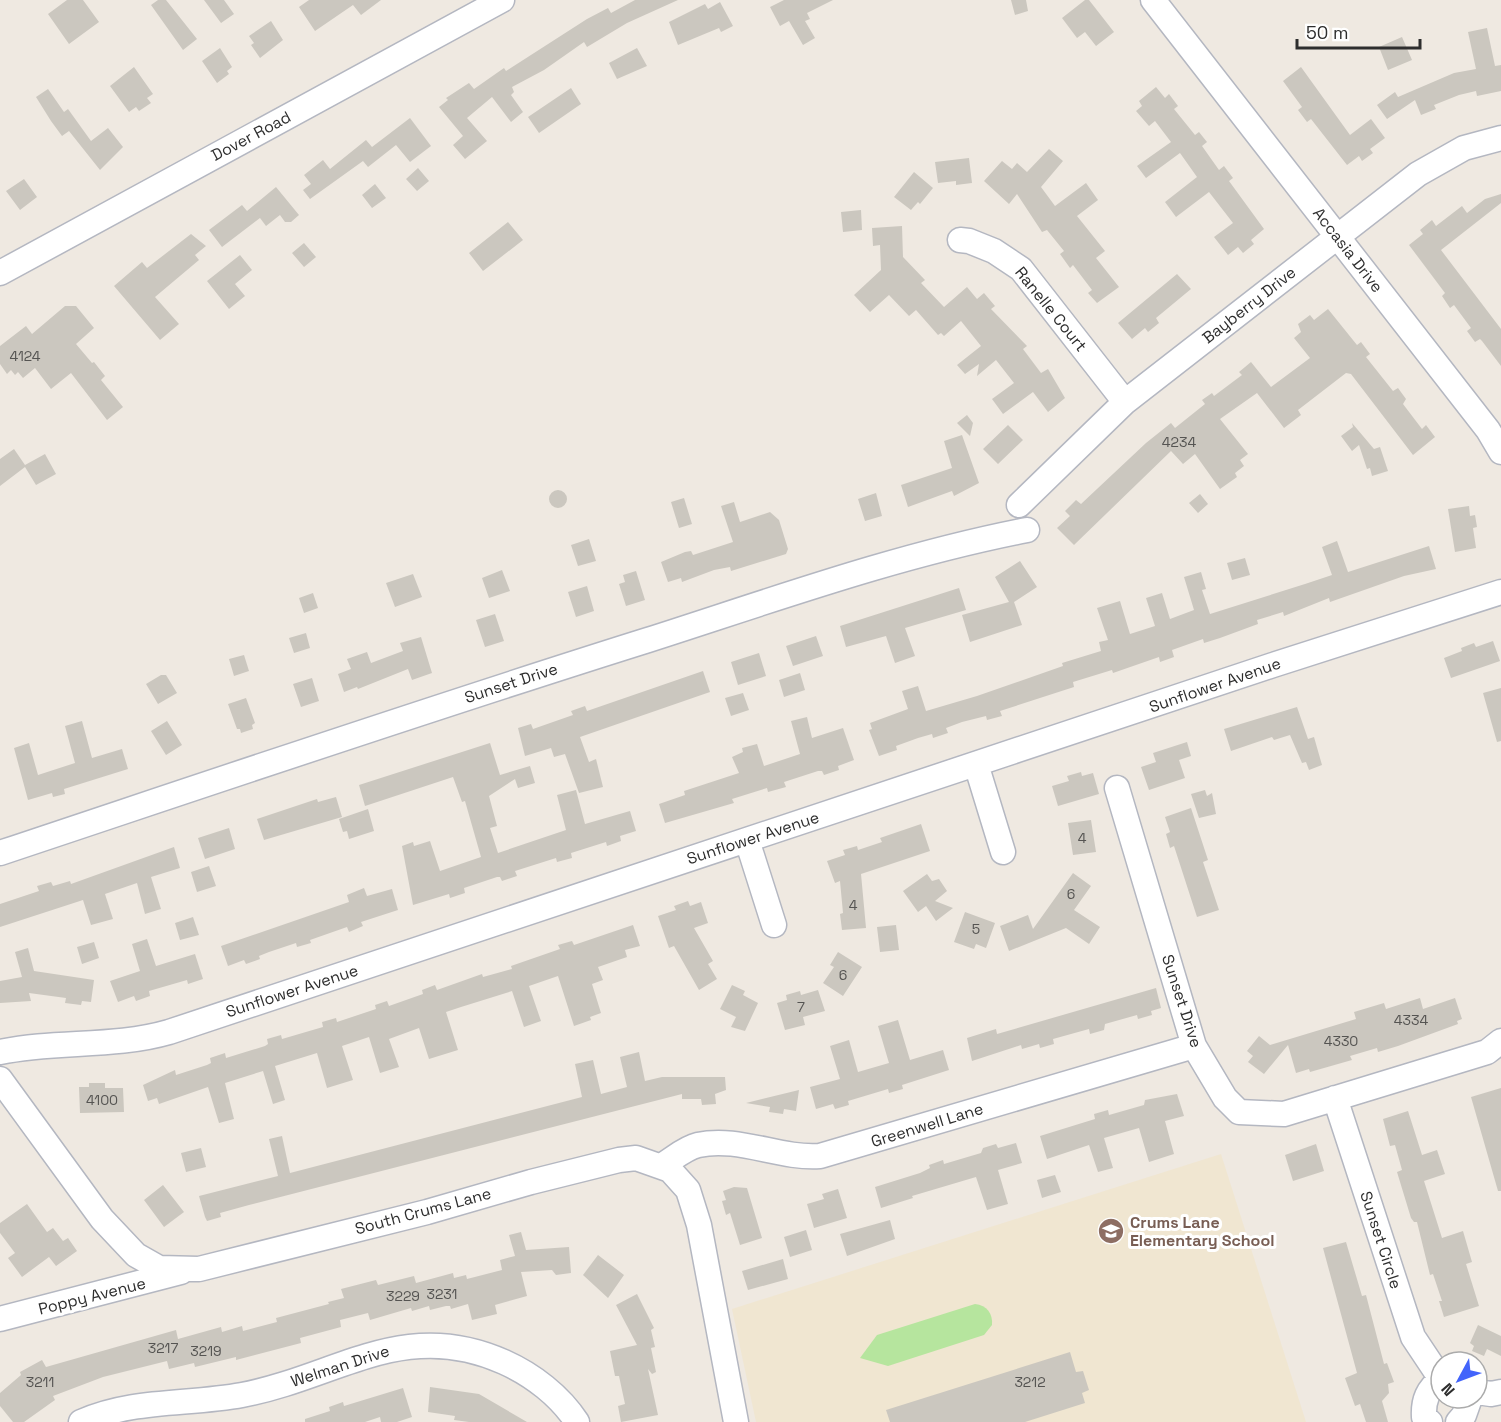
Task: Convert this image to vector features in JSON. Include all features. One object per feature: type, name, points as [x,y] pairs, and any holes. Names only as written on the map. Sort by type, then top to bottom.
[{"type":"street","name":"Dover Road","points":[[0,273],[502,0]]},
{"type":"street","name":"Accasia Drive","points":[[1153,0],[1488,430],[1501,452]]},
{"type":"street","name":"Bayberry Drive","points":[[1019,505],[1125,402],[1337,236],[1431,165],[1464,148],[1501,138]]},
{"type":"street","name":"Ranelle Court","points":[[960,240],[969,241],[994,251],[1021,269],[1125,402]]},
{"type":"street","name":"Sunset Drive","points":[[0,853],[519,681],[820,585],[931,553],[1027,530]]},
{"type":"street","name":"Sunflower Avenue","points":[[0,1052],[35,1045],[118,1043],[145,1039],[1501,592]]},
{"type":"street","points":[[976,764],[1003,852]]},
{"type":"street","name":"Sunset Drive","points":[[1117,788],[1194,1046],[1225,1098],[1239,1112],[1284,1114],[1487,1052],[1501,1041]]},
{"type":"street","points":[[747,840],[774,925]]},
{"type":"street","name":"Greenwell Lane","points":[[661,1166],[691,1148],[720,1143],[802,1157],[829,1154],[1194,1046]]},
{"type":"street","name":"South Crums Lane","points":[[0,1079],[91,1205],[129,1249],[159,1268],[183,1271],[427,1212],[619,1160],[636,1158],[661,1166],[684,1182],[693,1206],[736,1422]]},
{"type":"street","name":"Sunset Circle","points":[[1335,1098],[1413,1337],[1429,1361]]},
{"type":"street","name":"Poppy Avenue","points":[[0,1319],[154,1281],[183,1271]]},
{"type":"street","name":"Welman Drive","points":[[81,1422],[112,1411],[153,1404],[242,1395],[283,1385],[381,1351],[433,1344],[471,1350],[513,1366],[555,1396],[577,1422]]},
{"type":"street","points":[[1429,1392],[1424,1403],[1424,1417],[1430,1422]]},
{"type":"shaded area","name":"Crums Lane Elementary School","points":[[1221,1154],[1306,1422],[756,1422],[732,1309]]},
{"type":"green space","points":[[975,1304],[986,1308],[991,1317],[992,1325],[984,1335],[888,1366],[860,1358],[877,1335]]},
{"type":"building","points":[[67,0],[83,0],[99,22],[69,44],[48,14]]},
{"type":"building","points":[[158,0],[166,0],[197,39],[183,50],[151,5]]},
{"type":"building","points":[[204,0],[224,0],[234,14],[221,23]]},
{"type":"building","points":[[309,0],[381,0],[361,15],[353,5],[315,31],[299,7]]},
{"type":"building","points":[[635,0],[678,0],[627,23],[587,47],[584,42],[544,70],[512,87],[514,92],[511,95],[523,112],[511,122],[492,97],[467,118],[487,141],[465,159],[453,145],[463,136],[439,107],[448,100],[446,98],[469,83],[474,89],[504,68],[506,71],[608,8],[611,13]]},
{"type":"building","points":[[784,0],[833,0],[807,13],[810,19],[805,21],[815,38],[803,45],[789,21],[780,26],[770,7]]},
{"type":"building","points":[[1011,0],[1026,0],[1028,11],[1015,15]]},
{"type":"building","points":[[1085,0],[1089,0],[1114,32],[1096,46],[1085,32],[1077,38],[1062,18]]},
{"type":"building","points":[[720,2],[733,26],[721,32],[719,28],[678,45],[669,22],[705,4],[708,9]]},
{"type":"building","points":[[271,21],[283,40],[260,58],[251,45],[254,43],[249,36]]},
{"type":"building","points":[[1487,28],[1495,66],[1501,65],[1501,91],[1477,96],[1476,91],[1459,95],[1434,105],[1436,109],[1421,115],[1415,100],[1387,119],[1377,105],[1395,92],[1398,97],[1454,73],[1476,69],[1468,32]]},
{"type":"building","points":[[1402,37],[1412,60],[1388,70],[1379,47]]},
{"type":"building","points":[[220,48],[232,67],[227,71],[229,74],[217,83],[202,61]]},
{"type":"building","points":[[637,48],[647,66],[617,79],[609,63]]},
{"type":"building","points":[[134,67],[153,94],[147,98],[151,103],[139,111],[136,107],[129,112],[110,86]]},
{"type":"building","points":[[1301,67],[1350,135],[1371,119],[1385,138],[1370,149],[1373,153],[1362,161],[1359,156],[1347,165],[1311,119],[1307,122],[1298,110],[1302,107],[1283,81]]},
{"type":"building","points":[[1156,87],[1165,98],[1169,94],[1178,106],[1174,109],[1195,135],[1199,132],[1207,142],[1202,146],[1219,170],[1224,166],[1233,178],[1229,181],[1264,229],[1251,240],[1254,244],[1243,253],[1238,247],[1228,255],[1214,237],[1233,223],[1209,192],[1176,217],[1165,202],[1197,177],[1180,153],[1146,178],[1137,166],[1171,142],[1155,121],[1149,126],[1136,111],[1142,106],[1139,101]]},
{"type":"building","points":[[571,88],[581,104],[539,133],[528,117]]},
{"type":"building","points":[[48,89],[64,112],[68,109],[91,141],[108,128],[123,147],[100,170],[69,131],[62,136],[51,121],[36,97]]},
{"type":"building","points":[[410,118],[431,146],[410,162],[396,145],[368,167],[363,161],[310,199],[303,190],[311,184],[304,175],[323,160],[330,169],[366,140],[372,147]]},
{"type":"building","points":[[1049,149],[1063,161],[1041,187],[1055,206],[1086,183],[1098,200],[1077,216],[1105,251],[1096,258],[1119,287],[1097,303],[1088,293],[1092,290],[1073,265],[1070,268],[1060,254],[1064,251],[1047,230],[1042,232],[1017,194],[1009,204],[984,181],[1002,161],[1012,169],[1017,163],[1027,172]]},
{"type":"building","points":[[969,158],[972,183],[956,185],[956,181],[938,183],[935,162]]},
{"type":"building","points":[[418,168],[429,181],[417,191],[406,179]]},
{"type":"building","points":[[914,172],[933,188],[920,204],[918,202],[911,210],[894,197]]},
{"type":"building","points":[[24,179],[37,197],[20,210],[6,191]]},
{"type":"building","points":[[375,184],[386,198],[372,208],[362,195]]},
{"type":"building","points":[[276,187],[299,215],[291,222],[285,222],[280,215],[266,226],[260,218],[222,247],[209,230],[242,205],[247,211]]},
{"type":"building","points":[[1501,194],[1501,203],[1441,250],[1501,329],[1501,366],[1480,339],[1475,342],[1467,331],[1471,328],[1454,305],[1450,308],[1442,296],[1445,293],[1409,245],[1423,234],[1420,230],[1432,220],[1436,226],[1462,206],[1467,213],[1485,199]]},
{"type":"building","points":[[861,210],[862,230],[843,232],[841,212]]},
{"type":"building","points":[[508,222],[523,240],[483,271],[469,253]]},
{"type":"building","points":[[902,226],[903,257],[925,280],[921,283],[944,307],[967,287],[977,299],[984,293],[995,306],[991,309],[1027,346],[1023,349],[1041,373],[1048,369],[1065,398],[1048,412],[1033,392],[1003,414],[992,399],[1014,383],[996,360],[977,376],[979,364],[965,374],[957,365],[981,346],[961,321],[944,336],[941,333],[938,335],[916,310],[909,316],[889,295],[870,312],[854,295],[881,270],[880,245],[873,246],[872,228]]},
{"type":"building","points":[[191,234],[206,246],[195,255],[199,260],[155,297],[179,324],[160,340],[114,286],[142,262],[147,268]]},
{"type":"building","points":[[304,243],[316,257],[304,267],[292,253]]},
{"type":"building","points":[[240,255],[252,270],[235,284],[245,296],[229,309],[207,281]]},
{"type":"building","points":[[1177,274],[1191,289],[1156,318],[1159,323],[1148,332],[1145,328],[1132,339],[1118,323]]},
{"type":"building","points":[[65,306],[76,306],[94,328],[76,344],[105,376],[101,380],[123,407],[107,420],[71,373],[51,389],[35,368],[23,378],[18,372],[15,375],[11,370],[7,374],[0,364],[0,346],[26,326],[32,334]]},
{"type":"building","points":[[1328,309],[1357,345],[1361,342],[1370,354],[1366,357],[1393,391],[1398,388],[1406,399],[1403,404],[1422,429],[1426,425],[1435,437],[1413,455],[1351,374],[1346,373],[1298,410],[1301,415],[1284,428],[1257,393],[1220,419],[1248,454],[1240,460],[1244,466],[1235,473],[1237,477],[1220,489],[1195,454],[1183,464],[1171,451],[1074,545],[1057,528],[1070,516],[1065,511],[1076,500],[1081,504],[1146,443],[1171,423],[1175,428],[1205,404],[1202,400],[1212,393],[1214,396],[1242,375],[1239,372],[1251,362],[1271,387],[1310,358],[1294,338],[1301,332],[1298,324],[1310,315],[1314,320]]},
{"type":"building","points":[[967,415],[973,423],[970,436],[957,423]]},
{"type":"building","points":[[1352,423],[1374,449],[1380,447],[1388,471],[1372,476],[1370,468],[1367,469],[1359,445],[1352,451],[1341,436],[1353,427]]},
{"type":"building","points":[[1008,425],[1023,440],[998,464],[983,449]]},
{"type":"building","points":[[962,435],[979,483],[954,496],[952,491],[908,507],[901,485],[952,468],[944,441]]},
{"type":"building","points":[[14,449],[25,465],[45,454],[56,474],[36,485],[25,467],[0,486],[0,459]]},
{"type":"building","points":[[554,490],[562,490],[567,495],[565,506],[554,508],[549,503],[549,495]]},
{"type":"building","points":[[876,493],[882,516],[865,521],[858,499]]},
{"type":"building","points":[[1200,494],[1208,504],[1198,513],[1189,503]]},
{"type":"building","points":[[684,498],[692,524],[679,528],[671,502]]},
{"type":"building","points":[[734,502],[740,522],[770,512],[779,520],[788,549],[786,554],[731,571],[730,567],[714,570],[682,582],[681,578],[668,582],[661,562],[685,552],[691,551],[693,555],[733,542],[721,506]]},
{"type":"building","points":[[1469,506],[1470,516],[1475,515],[1477,527],[1473,528],[1476,548],[1455,552],[1448,509]]},
{"type":"building","points":[[589,539],[596,561],[578,566],[571,545]]},
{"type":"building","points":[[1337,541],[1348,572],[1429,546],[1436,569],[1404,576],[1330,602],[1329,598],[1284,616],[1283,612],[1257,620],[1258,624],[1220,638],[1204,643],[1203,639],[1172,650],[1174,657],[1160,662],[1159,657],[1113,673],[1112,670],[1073,682],[1074,687],[1000,711],[1002,716],[987,720],[986,716],[962,722],[946,728],[948,733],[933,738],[932,734],[918,738],[896,746],[897,750],[879,756],[869,730],[872,729],[870,723],[908,709],[902,691],[918,686],[926,711],[977,696],[1063,666],[1062,663],[1101,651],[1099,642],[1108,640],[1097,608],[1120,601],[1130,634],[1155,626],[1146,598],[1162,593],[1170,619],[1194,610],[1184,577],[1201,572],[1206,589],[1202,590],[1210,614],[1332,575],[1322,547]]},
{"type":"building","points":[[1245,558],[1250,575],[1232,580],[1227,563]]},
{"type":"building","points":[[1020,561],[1037,587],[1014,602],[1022,625],[970,642],[962,615],[1009,602],[995,577]]},
{"type":"building","points":[[502,570],[510,591],[489,598],[482,578]]},
{"type":"building","points":[[636,571],[645,600],[626,606],[619,584],[625,582],[623,575]]},
{"type":"building","points":[[413,574],[422,597],[395,607],[386,583]]},
{"type":"building","points":[[587,586],[594,611],[576,617],[568,592]]},
{"type":"building","points":[[959,588],[966,610],[905,628],[915,656],[895,663],[886,636],[846,647],[840,626]]},
{"type":"building","points":[[313,593],[318,608],[304,613],[299,598]]},
{"type":"building","points":[[495,614],[504,641],[485,647],[476,620]]},
{"type":"building","points":[[306,633],[310,648],[294,653],[289,638]]},
{"type":"building","points":[[816,636],[823,656],[793,666],[786,646]]},
{"type":"building","points":[[421,637],[432,673],[412,680],[408,669],[358,689],[357,687],[344,692],[338,674],[351,669],[347,659],[367,652],[371,663],[403,651],[400,643]]},
{"type":"building","points":[[1493,641],[1500,661],[1451,678],[1444,658],[1474,643],[1476,647]]},
{"type":"building","points":[[759,653],[766,676],[738,685],[731,662]]},
{"type":"building","points":[[244,655],[249,671],[234,676],[229,659]]},
{"type":"building","points":[[703,671],[710,692],[580,737],[589,762],[596,759],[603,787],[579,793],[565,754],[554,757],[551,748],[525,756],[518,728],[531,724],[533,729],[573,715],[571,711],[585,706],[587,711]]},
{"type":"building","points":[[800,673],[805,690],[784,697],[779,680]]},
{"type":"building","points":[[161,675],[166,675],[177,693],[158,704],[146,684]]},
{"type":"building","points":[[312,678],[319,701],[301,707],[293,684]]},
{"type":"building","points":[[1501,688],[1501,741],[1497,742],[1483,693]]},
{"type":"building","points":[[743,693],[749,710],[731,716],[725,698]]},
{"type":"building","points":[[246,698],[255,723],[252,725],[253,729],[241,733],[240,729],[237,729],[228,704]]},
{"type":"building","points":[[1297,707],[1308,739],[1314,737],[1322,765],[1309,770],[1306,762],[1302,763],[1290,735],[1274,740],[1272,737],[1231,751],[1224,729]]},
{"type":"building","points":[[807,717],[812,738],[843,728],[854,760],[838,766],[839,770],[824,775],[822,771],[818,771],[784,782],[786,787],[768,792],[767,788],[732,799],[734,803],[665,823],[659,804],[685,795],[684,791],[739,773],[732,757],[743,752],[742,748],[757,744],[764,766],[800,754],[791,721]]},
{"type":"building","points":[[82,721],[92,758],[122,749],[128,769],[64,789],[65,794],[53,797],[52,793],[28,800],[14,748],[29,743],[38,775],[75,763],[65,726]]},
{"type":"building","points":[[167,721],[182,745],[166,755],[151,731]]},
{"type":"building","points":[[1187,742],[1191,756],[1179,760],[1185,778],[1149,790],[1141,767],[1156,762],[1153,753]]},
{"type":"building","points":[[490,743],[500,775],[530,766],[535,783],[518,788],[515,779],[489,796],[497,826],[490,828],[498,853],[566,830],[557,795],[576,790],[585,824],[630,811],[636,831],[620,836],[621,841],[607,846],[606,842],[571,853],[572,858],[557,862],[556,858],[515,871],[517,876],[502,881],[500,877],[497,877],[464,888],[465,893],[450,898],[449,894],[413,905],[402,846],[413,842],[414,846],[430,841],[440,871],[481,857],[465,801],[462,802],[453,777],[365,806],[359,785]]},
{"type":"building","points":[[1081,772],[1082,776],[1093,773],[1099,794],[1058,806],[1052,786],[1069,781],[1067,776]]},
{"type":"building","points":[[1205,790],[1207,796],[1212,793],[1216,814],[1199,818],[1191,794]]},
{"type":"building","points":[[336,797],[342,817],[264,840],[257,819],[317,799],[318,802]]},
{"type":"building","points":[[1191,808],[1208,860],[1203,862],[1219,910],[1197,917],[1174,846],[1170,848],[1166,834],[1170,832],[1165,817]]},
{"type":"building","points":[[368,809],[374,831],[349,839],[347,831],[343,832],[339,819]]},
{"type":"building","points":[[1091,820],[1096,852],[1073,855],[1068,823]]},
{"type":"building","points":[[921,824],[930,851],[861,874],[866,928],[842,930],[840,881],[835,883],[827,861],[845,855],[843,850],[857,846],[858,850],[882,842],[880,838]]},
{"type":"building","points":[[229,828],[235,849],[205,859],[198,838]]},
{"type":"building","points":[[174,847],[180,868],[151,877],[161,909],[145,914],[137,883],[105,894],[113,919],[91,925],[83,900],[0,927],[0,904],[39,891],[37,886],[51,882],[53,886],[70,881],[71,884]]},
{"type":"building","points":[[209,866],[216,886],[197,892],[191,872]]},
{"type":"building","points":[[1073,873],[1091,886],[1074,910],[1100,927],[1089,944],[1066,928],[1009,951],[1000,926],[1028,915],[1033,929]]},
{"type":"building","points":[[927,874],[932,881],[939,879],[947,891],[935,901],[953,908],[936,921],[926,906],[918,912],[903,891]]},
{"type":"building","points":[[364,888],[367,896],[392,889],[398,910],[361,922],[363,926],[349,932],[347,927],[310,940],[311,943],[297,947],[296,943],[259,956],[260,959],[246,964],[244,960],[228,966],[221,946],[349,902],[347,895]]},
{"type":"building","points":[[688,901],[690,906],[701,902],[708,923],[694,928],[713,961],[708,964],[717,979],[699,990],[674,946],[669,948],[658,916],[676,910],[674,906]]},
{"type":"building","points":[[965,912],[995,923],[986,948],[976,944],[974,949],[954,942]]},
{"type":"building","points":[[193,917],[199,935],[180,940],[175,923]]},
{"type":"building","points":[[633,925],[640,946],[625,950],[627,957],[598,967],[603,980],[592,984],[601,1013],[590,1017],[591,1020],[574,1026],[558,976],[529,986],[541,1021],[524,1027],[512,991],[446,1012],[458,1050],[429,1059],[419,1028],[389,1039],[399,1067],[380,1073],[369,1037],[342,1046],[353,1080],[327,1088],[317,1053],[275,1066],[285,1100],[273,1104],[263,1071],[225,1083],[234,1119],[219,1123],[208,1087],[159,1104],[157,1098],[148,1101],[143,1085],[175,1070],[176,1075],[207,1065],[211,1063],[210,1058],[225,1053],[226,1058],[265,1046],[268,1044],[267,1039],[281,1035],[282,1039],[323,1027],[322,1022],[336,1018],[337,1022],[376,1009],[375,1005],[387,1001],[389,1006],[423,994],[422,990],[435,985],[437,990],[482,974],[483,977],[512,969],[511,966],[560,949],[558,945],[572,941],[574,945]]},
{"type":"building","points":[[896,925],[899,950],[880,952],[877,927]]},
{"type":"building","points":[[147,939],[156,966],[195,954],[203,979],[188,984],[187,980],[149,991],[150,996],[136,1001],[134,996],[118,1002],[110,981],[140,971],[132,944]]},
{"type":"building","points":[[94,942],[99,958],[82,964],[77,947]]},
{"type":"building","points":[[28,948],[34,971],[94,980],[91,1002],[82,1001],[81,1005],[65,1003],[66,998],[29,993],[31,1001],[0,1003],[0,981],[22,977],[15,952]]},
{"type":"building","points":[[838,952],[862,967],[843,996],[823,983],[834,967],[830,965]]},
{"type":"building","points":[[732,985],[745,991],[743,995],[758,1003],[745,1031],[731,1027],[736,1017],[720,1009]]},
{"type":"building","points":[[1156,988],[1161,1008],[1151,1011],[1152,1015],[1138,1019],[1137,1015],[1105,1024],[1104,1030],[1090,1034],[1089,1029],[1053,1039],[1054,1044],[1040,1048],[1039,1044],[1022,1049],[1021,1045],[972,1061],[967,1038],[996,1029],[997,1034]]},
{"type":"building","points":[[818,990],[825,1011],[803,1017],[805,1025],[785,1030],[777,1003],[787,1000],[786,995],[800,991],[801,995]]},
{"type":"building","points":[[1420,998],[1423,1009],[1455,998],[1462,1019],[1457,1021],[1458,1024],[1398,1046],[1378,1052],[1377,1048],[1350,1056],[1352,1060],[1310,1072],[1309,1069],[1296,1073],[1288,1045],[1264,1074],[1248,1062],[1253,1056],[1247,1051],[1259,1036],[1270,1045],[1356,1019],[1354,1012],[1384,1003],[1386,1009]]},
{"type":"building","points":[[898,1020],[910,1060],[943,1050],[949,1070],[902,1085],[903,1089],[889,1093],[888,1089],[848,1101],[849,1105],[835,1109],[833,1104],[816,1109],[810,1087],[840,1079],[830,1046],[849,1040],[858,1072],[889,1063],[878,1026]]},
{"type":"building","points":[[639,1052],[645,1081],[662,1077],[725,1077],[726,1090],[715,1094],[716,1104],[702,1105],[701,1099],[682,1099],[682,1094],[249,1205],[220,1213],[221,1217],[207,1221],[205,1217],[199,1196],[278,1176],[269,1139],[282,1136],[290,1173],[582,1097],[575,1064],[593,1060],[601,1094],[627,1087],[620,1057]]},
{"type":"building","points":[[89,1083],[105,1083],[105,1088],[123,1088],[124,1112],[80,1113],[79,1087],[89,1087]]},
{"type":"building","points":[[1501,1088],[1501,1191],[1498,1191],[1471,1097]]},
{"type":"building","points":[[799,1090],[796,1111],[784,1109],[783,1114],[769,1112],[770,1107],[746,1103]]},
{"type":"building","points":[[1177,1094],[1184,1116],[1165,1121],[1174,1154],[1149,1162],[1139,1128],[1104,1138],[1113,1168],[1098,1172],[1089,1145],[1047,1159],[1040,1136],[1095,1119],[1094,1114],[1108,1110],[1109,1115],[1144,1105],[1145,1100]]},
{"type":"building","points":[[1408,1111],[1422,1155],[1437,1150],[1445,1174],[1424,1181],[1442,1238],[1463,1231],[1472,1262],[1466,1264],[1479,1306],[1444,1317],[1439,1301],[1442,1301],[1433,1274],[1430,1275],[1417,1222],[1411,1218],[1397,1172],[1402,1170],[1395,1145],[1390,1146],[1383,1119]]},
{"type":"building","points":[[1016,1143],[1022,1163],[998,1170],[1008,1204],[987,1210],[976,1177],[881,1208],[875,1187],[920,1173],[930,1168],[929,1165],[943,1160],[944,1164],[981,1153],[983,1148],[996,1144],[998,1148]]},
{"type":"building","points":[[1316,1144],[1324,1171],[1293,1181],[1285,1155]]},
{"type":"building","points":[[201,1148],[206,1167],[186,1172],[181,1153]]},
{"type":"building","points":[[1055,1175],[1061,1192],[1042,1198],[1037,1180]]},
{"type":"building","points":[[163,1185],[184,1212],[164,1227],[144,1200]]},
{"type":"building","points":[[734,1187],[747,1188],[762,1238],[740,1245],[730,1213],[726,1215],[722,1201],[726,1200],[723,1191]]},
{"type":"building","points":[[838,1189],[847,1218],[814,1228],[807,1204],[824,1199],[822,1194]]},
{"type":"building","points":[[27,1204],[47,1232],[53,1228],[63,1241],[68,1238],[77,1251],[56,1266],[49,1257],[22,1277],[8,1258],[15,1253],[0,1233],[0,1223]]},
{"type":"building","points":[[890,1220],[895,1239],[847,1256],[840,1234]]},
{"type":"building","points":[[806,1230],[812,1250],[790,1257],[784,1237]]},
{"type":"building","points":[[521,1232],[526,1250],[569,1247],[571,1273],[556,1275],[552,1270],[521,1272],[527,1296],[495,1305],[497,1314],[472,1320],[468,1304],[451,1309],[450,1306],[446,1306],[430,1310],[429,1306],[412,1311],[411,1308],[370,1320],[368,1313],[340,1320],[341,1327],[300,1338],[301,1343],[236,1360],[236,1357],[195,1367],[194,1363],[169,1369],[167,1361],[103,1377],[53,1396],[55,1400],[24,1422],[13,1422],[0,1406],[0,1393],[21,1375],[20,1372],[42,1360],[46,1367],[176,1330],[178,1339],[221,1327],[222,1332],[242,1326],[243,1331],[277,1322],[276,1318],[329,1304],[328,1302],[344,1298],[341,1289],[376,1280],[378,1285],[414,1276],[416,1283],[453,1273],[454,1278],[466,1275],[467,1279],[502,1270],[500,1260],[515,1256],[509,1235]]},
{"type":"building","points":[[1346,1242],[1362,1296],[1366,1295],[1384,1364],[1387,1363],[1394,1382],[1388,1384],[1389,1393],[1382,1401],[1388,1422],[1366,1422],[1360,1404],[1355,1406],[1345,1378],[1357,1373],[1323,1248]]},
{"type":"building","points":[[598,1255],[624,1275],[608,1298],[583,1275]]},
{"type":"building","points":[[783,1259],[788,1279],[748,1290],[742,1271]]},
{"type":"building","points":[[637,1294],[654,1328],[651,1330],[655,1347],[651,1348],[656,1372],[652,1374],[648,1369],[658,1415],[621,1422],[618,1406],[625,1404],[619,1376],[615,1376],[610,1351],[637,1345],[616,1305]]},
{"type":"building","points":[[1478,1325],[1501,1336],[1501,1356],[1487,1349],[1472,1350],[1474,1346],[1470,1343]]},
{"type":"building","points":[[1070,1352],[1076,1372],[1083,1371],[1089,1390],[1082,1393],[1085,1403],[1025,1422],[890,1422],[886,1410]]},
{"type":"building","points":[[430,1387],[479,1394],[527,1422],[469,1422],[454,1420],[455,1416],[428,1412]]},
{"type":"building","points":[[403,1388],[412,1417],[397,1422],[381,1422],[380,1417],[365,1422],[305,1422],[305,1419],[330,1411],[329,1407],[343,1402],[344,1406]]},
{"type":"place","name":"Crums Lane Elementary School","points":[[1111,1231]]}]
